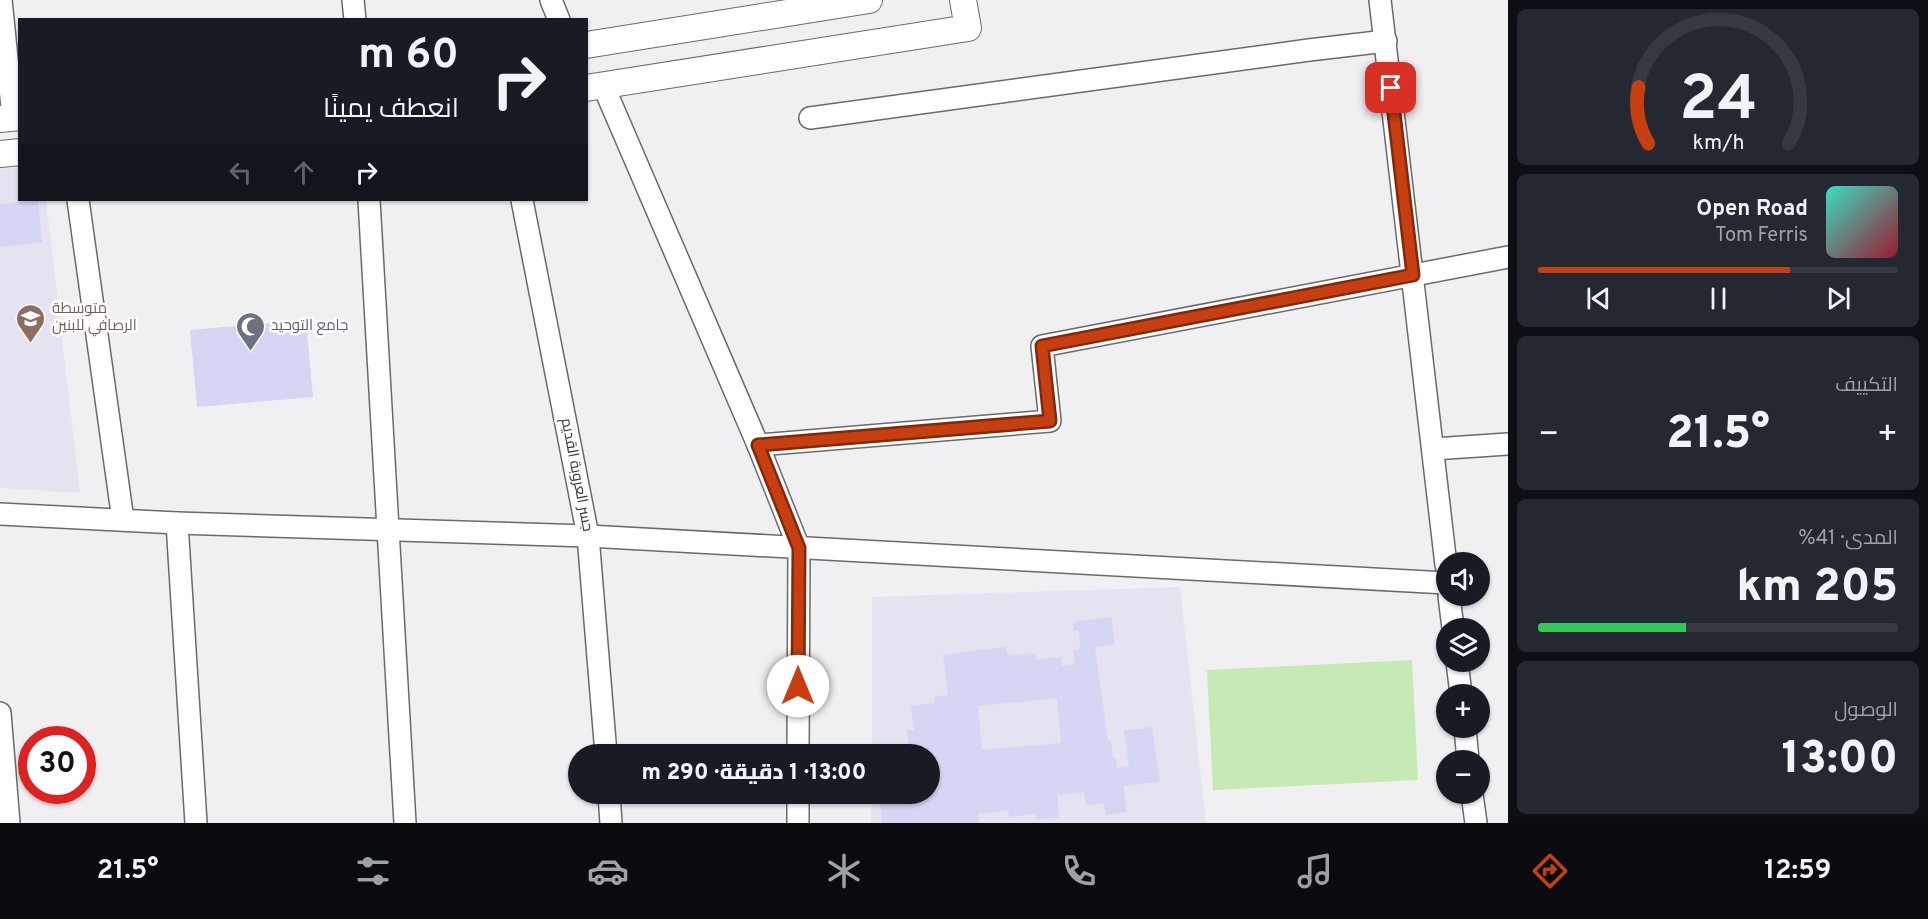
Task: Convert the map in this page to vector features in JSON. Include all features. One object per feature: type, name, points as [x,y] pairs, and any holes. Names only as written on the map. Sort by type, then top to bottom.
[{"type":"street","points":[[1,0],[11,118]]},
{"type":"street","points":[[353,0],[355,18]]},
{"type":"street","points":[[551,0],[558,18]]},
{"type":"street","points":[[588,45],[869,0]]},
{"type":"street","points":[[798,744],[799,548],[758,445],[595,86],[968,28],[963,0]]},
{"type":"street","points":[[1380,0],[1445,552]]},
{"type":"street","points":[[810,118],[1386,41]]},
{"type":"street","points":[[0,154],[18,152]]},
{"type":"street","points":[[78,201],[123,520]]},
{"type":"street","points":[[369,201],[405,823]]},
{"type":"street","name":"جسر العروبة القديم","points":[[522,201],[588,536],[605,744]]},
{"type":"street","points":[[758,445],[1050,421],[1042,346],[1508,256]]},
{"type":"street","points":[[1433,449],[1508,444]]},
{"type":"street","points":[[0,514],[177,523],[588,536],[1436,582]]},
{"type":"street","points":[[177,523],[196,823]]},
{"type":"street","points":[[0,714],[3,801],[9,823]]},
{"type":"street","points":[[610,804],[611,823]]},
{"type":"street","points":[[798,804],[798,823]]},
{"type":"street","points":[[1473,804],[1476,823]]},
{"type":"shaded area","name":"متوسطة الرصافي للبنين","points":[[18,167],[18,201],[46,201],[80,493],[0,488],[0,169]]},
{"type":"shaded area","points":[[1180,587],[1206,823],[871,823],[872,804],[940,804],[940,744],[872,744],[872,597]]},
{"type":"green space","points":[[1412,660],[1418,780],[1213,790],[1207,670]]},
{"type":"building","points":[[38,201],[42,242],[0,247],[0,204]]},
{"type":"building","name":"جامع التوحيد","points":[[306,320],[313,397],[197,407],[190,330]]},
{"type":"building","points":[[1111,617],[1115,644],[1095,647],[1108,741],[1111,741],[1113,758],[1116,758],[1117,768],[1129,766],[1124,731],[1152,727],[1160,782],[1123,786],[1127,812],[1106,815],[1104,803],[1086,805],[1084,792],[1057,795],[1059,817],[1036,820],[1035,814],[1009,817],[1008,810],[978,814],[979,823],[882,823],[880,804],[940,804],[940,744],[909,744],[907,730],[914,730],[911,706],[935,703],[934,697],[948,695],[943,655],[1006,647],[1008,656],[1035,653],[1036,660],[1061,657],[1062,666],[1075,664],[1073,650],[1081,649],[1078,630],[1074,631],[1073,622]],"holes":[[[1057,698],[1061,743],[982,750],[978,706]]]},
{"type":"place","name":"متوسطة الرصافي للبنين","points":[[31,344]]},
{"type":"place","name":"جامع التوحيد","points":[[250,352]]},
{"type":"route","points":[[798,686],[799,548],[758,445],[1050,421],[1042,346],[1413,275],[1391,88]]}]
